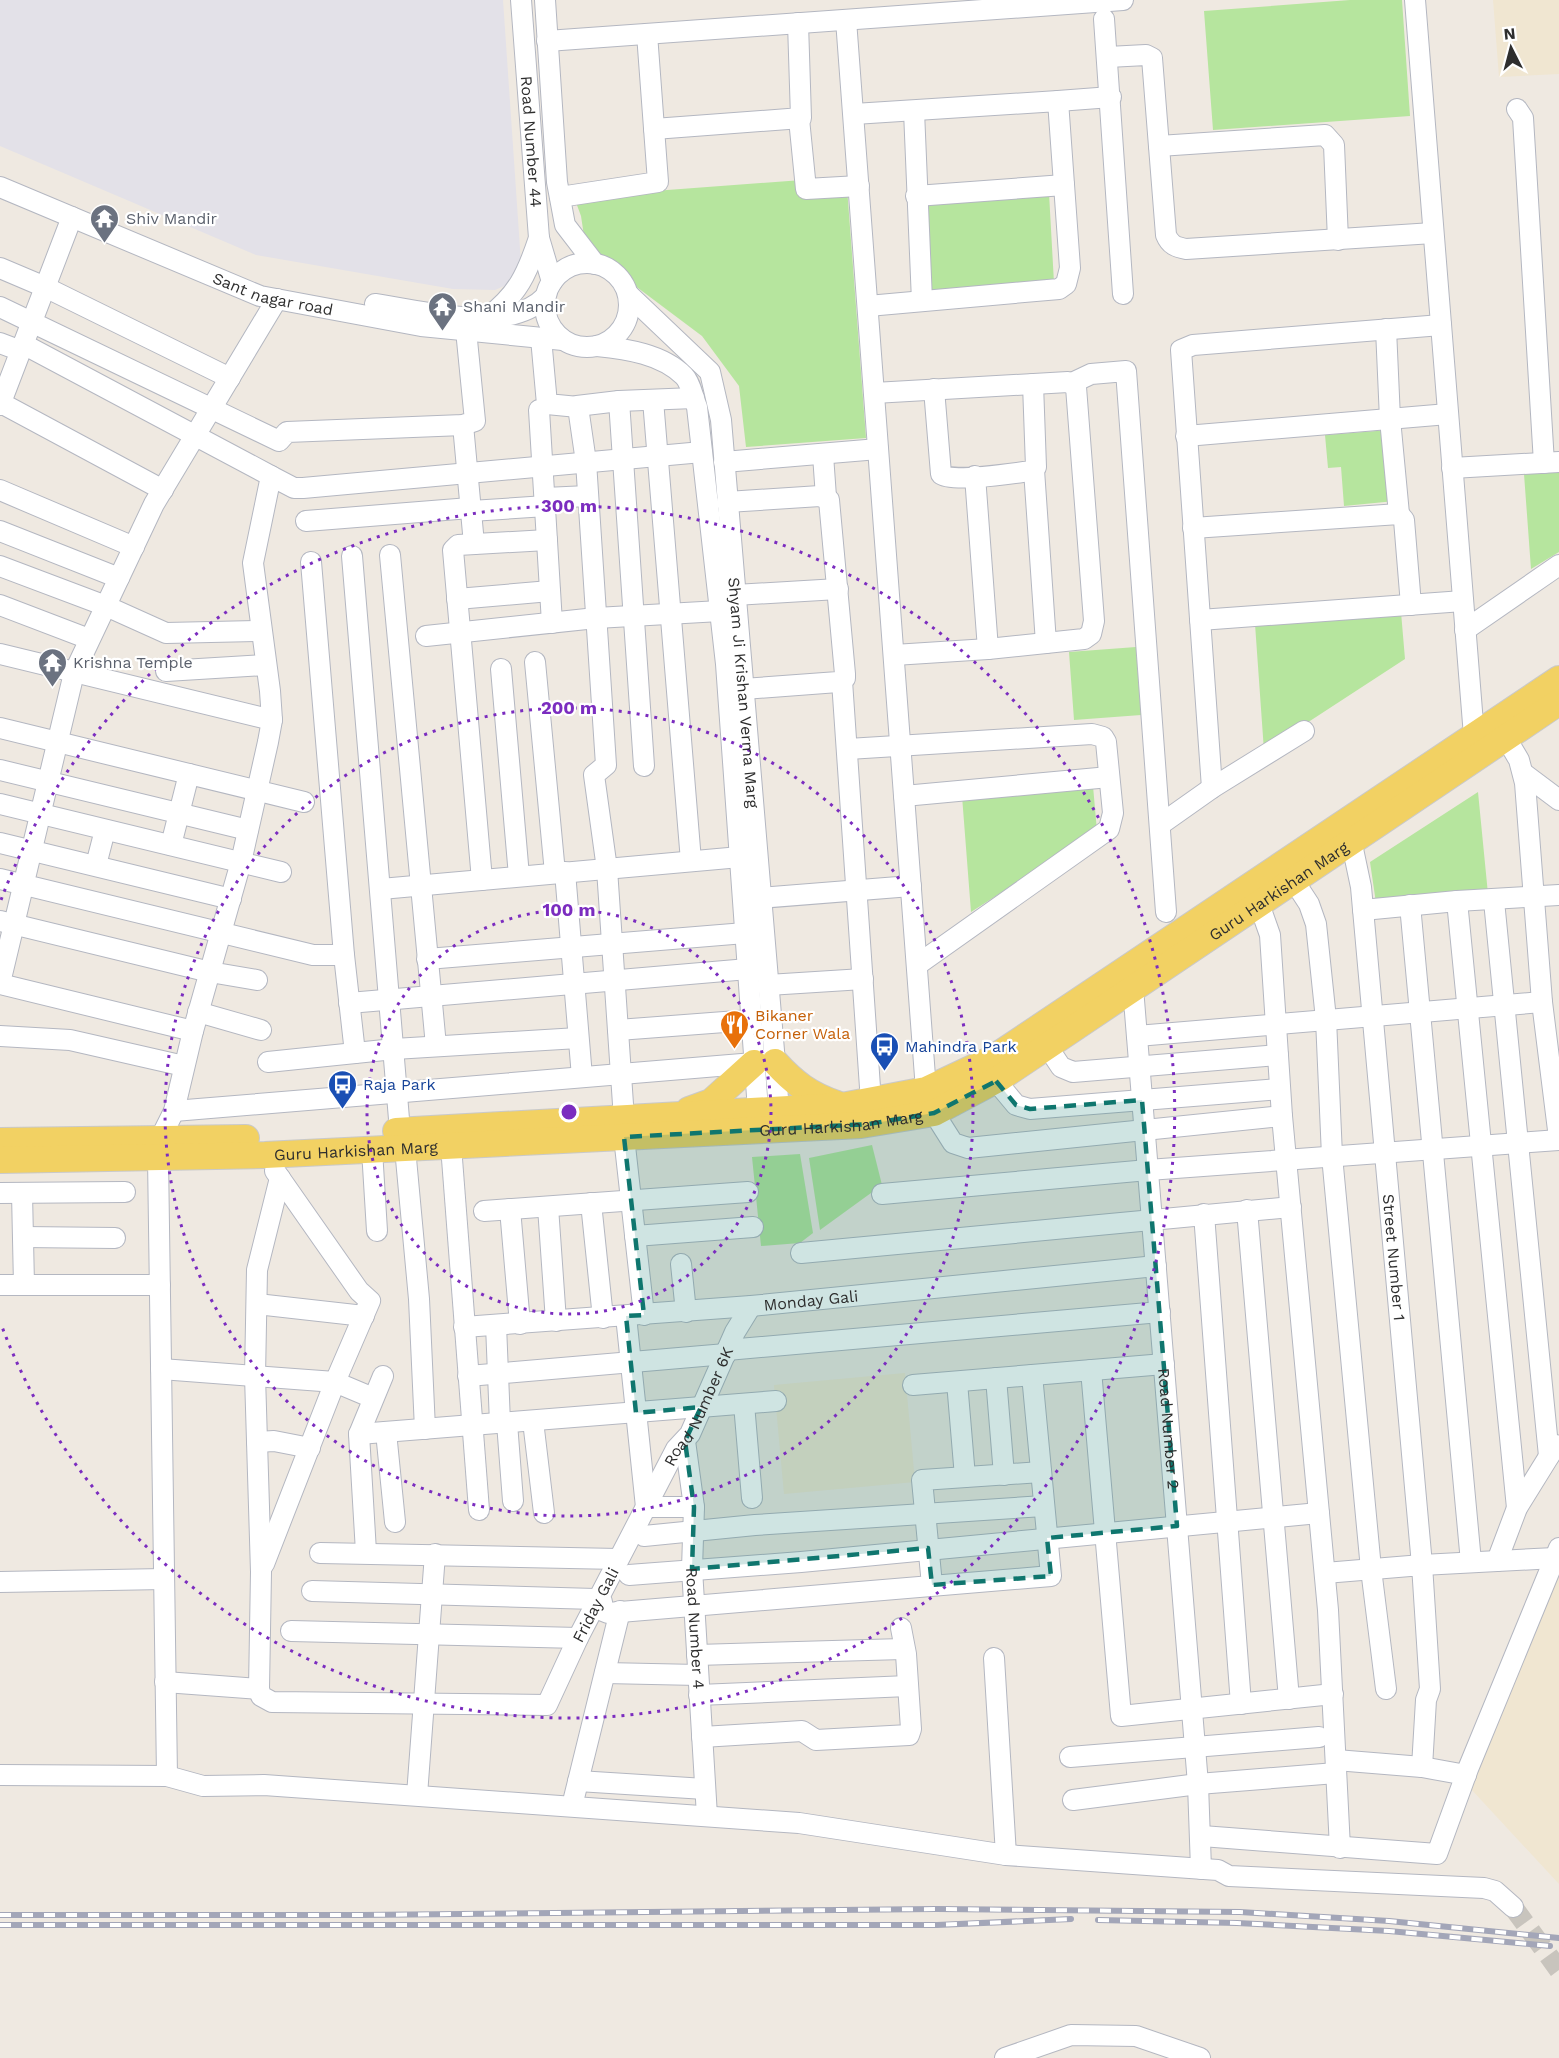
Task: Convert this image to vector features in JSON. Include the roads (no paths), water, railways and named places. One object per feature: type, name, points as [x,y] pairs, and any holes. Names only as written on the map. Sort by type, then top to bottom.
[{"type":"main road","name":"Guru Harkishan Marg","points":[[0,1141],[265,1155],[372,1150],[403,1140],[451,1146],[624,1128],[675,1116],[869,1124],[996,1081],[1294,881],[1350,831],[1474,736],[1559,679]]},
{"type":"main road","name":"Guru Harkishan Marg","points":[[0,1160],[156,1149],[266,1138],[403,1140],[769,1120],[871,1102],[930,1102],[992,1059],[1350,831],[1506,738],[1559,702]]},
{"type":"main road","points":[[675,1116],[711,1102],[765,1062],[814,1096],[843,1106]]},
{"type":"street","name":"Road Number 44","points":[[521,0],[539,238],[548,290]]},
{"type":"street","name":"Road Number 44","points":[[544,0],[560,197],[565,225],[595,264]]},
{"type":"street","points":[[547,41],[846,20],[1000,4],[1055,2],[1103,7],[1123,0]]},
{"type":"street","points":[[1415,0],[1474,736]]},
{"type":"street","points":[[1103,7],[1123,294]]},
{"type":"street","points":[[846,20],[917,965],[930,1102],[952,1143],[968,1148],[1282,1116]]},
{"type":"street","points":[[798,23],[803,114],[799,119],[806,189],[859,186]]},
{"type":"street","points":[[560,197],[658,182],[647,34]]},
{"type":"street","points":[[1108,57],[1146,55],[1152,58],[1166,235],[1176,246],[1186,249],[1433,233]]},
{"type":"street","points":[[854,114],[1111,97]]},
{"type":"street","points":[[868,306],[1059,288],[1066,284],[1070,268],[1058,101]]},
{"type":"street","points":[[1452,468],[1551,463],[1523,118],[1517,109]]},
{"type":"street","points":[[914,111],[922,301]]},
{"type":"street","points":[[654,129],[799,119]]},
{"type":"street","points":[[1159,146],[1325,135],[1334,145],[1338,240]]},
{"type":"street","name":"Sant nagar road","points":[[0,175],[246,278],[299,293],[456,316],[500,318],[533,309],[548,290]]},
{"type":"street","points":[[916,196],[1064,185]]},
{"type":"street","name":"Sant nagar road","points":[[0,187],[260,296],[421,326],[563,340]]},
{"type":"street","points":[[72,217],[0,404],[163,490]]},
{"type":"street","points":[[488,317],[509,301],[528,271],[539,238]]},
{"type":"street","points":[[595,264],[616,274],[628,294],[629,307],[623,326],[610,341],[597,346],[586,348],[563,340],[548,322],[548,290],[571,266],[595,264]]},
{"type":"street","points":[[0,268],[45,286],[230,378]]},
{"type":"street","name":"Shyam Ji Krishan Verma Marg","points":[[628,294],[710,372],[721,420],[768,985],[765,1062],[769,1120]]},
{"type":"street","points":[[193,1032],[0,983],[7,922],[23,885],[74,673],[163,490],[276,299]]},
{"type":"street","points":[[0,307],[279,441],[287,432],[463,426],[475,422],[466,330]]},
{"type":"street","points":[[1212,788],[1180,356],[1185,347],[1441,325]]},
{"type":"street","points":[[1386,329],[1390,419],[1399,514],[1404,520],[1411,605]]},
{"type":"street","points":[[541,338],[547,404],[577,406],[619,400],[694,398]]},
{"type":"street","points":[[0,343],[22,348],[294,488],[702,452]]},
{"type":"street","name":"Shyam Ji Krishan Verma Marg","points":[[597,346],[626,349],[656,358],[686,377],[694,398],[720,612],[751,1020],[765,1062]]},
{"type":"street","points":[[874,393],[1072,383],[1091,374],[1126,371],[1166,912]]},
{"type":"street","points":[[894,655],[988,649],[1084,639],[1093,629],[1076,387],[1072,383]]},
{"type":"street","points":[[1033,384],[1036,463],[1034,470],[1046,643]]},
{"type":"street","points":[[934,390],[941,474],[950,478],[1034,470]]},
{"type":"street","points":[[619,400],[644,766]]},
{"type":"street","points":[[653,400],[691,861]]},
{"type":"street","points":[[577,406],[586,462],[606,765],[594,775],[607,869],[624,1128],[635,1236],[635,1316],[631,1362],[636,1413],[646,1507],[694,1507]]},
{"type":"street","points":[[539,410],[552,623]]},
{"type":"street","points":[[1186,436],[1448,414]]},
{"type":"street","points":[[463,426],[474,544]]},
{"type":"street","points":[[724,462],[879,449]]},
{"type":"street","points":[[822,455],[825,497],[831,506],[845,674],[842,681],[871,1102]]},
{"type":"street","points":[[167,1776],[156,1149],[174,1111],[198,1012],[222,934],[241,862],[272,720],[253,563],[271,476]]},
{"type":"street","points":[[975,476],[988,649]]},
{"type":"street","points":[[0,490],[134,547]]},
{"type":"street","points":[[306,521],[470,510],[588,496]]},
{"type":"street","points":[[728,502],[825,497]]},
{"type":"street","points":[[1193,528],[1399,514]]},
{"type":"street","points":[[0,531],[119,578]]},
{"type":"street","points":[[482,880],[453,550],[458,545],[547,540]]},
{"type":"street","points":[[390,555],[436,1046]]},
{"type":"street","points":[[352,556],[418,1299],[425,1429]]},
{"type":"street","points":[[311,562],[344,955],[355,1053]]},
{"type":"street","points":[[1465,630],[1559,565]]},
{"type":"street","points":[[0,566],[106,606],[166,633],[261,631]]},
{"type":"street","points":[[735,595],[838,589]]},
{"type":"street","points":[[457,600],[550,591]]},
{"type":"street","points":[[1200,620],[1463,601]]},
{"type":"street","points":[[0,605],[89,639]]},
{"type":"street","points":[[426,636],[596,618],[720,612]]},
{"type":"street","points":[[0,654],[272,720]]},
{"type":"street","points":[[536,662],[560,873],[571,945],[582,1077]]},
{"type":"street","points":[[166,671],[266,665]]},
{"type":"street","points":[[501,669],[519,876]]},
{"type":"street","points":[[743,689],[842,681]]},
{"type":"street","points":[[0,728],[57,740],[304,802]]},
{"type":"street","points":[[1161,824],[1212,788],[1304,731]]},
{"type":"street","points":[[848,748],[1097,734],[1106,742],[1113,813],[1109,829],[917,965]]},
{"type":"street","points":[[882,1194],[1148,1170],[1433,1151],[1559,1139],[1548,1057],[1547,995],[1534,896],[1524,773],[1506,738]]},
{"type":"street","points":[[0,770],[248,830]]},
{"type":"street","points":[[1524,773],[1559,800]]},
{"type":"street","points":[[171,845],[189,774]]},
{"type":"street","points":[[904,796],[1109,777]]},
{"type":"street","points":[[0,804],[281,872]]},
{"type":"street","points":[[96,865],[105,830]]},
{"type":"street","name":"Street Number 1","points":[[1350,831],[1363,910],[1422,1565],[1430,1689],[1426,1700],[1422,1767]]},
{"type":"street","points":[[0,843],[231,899]]},
{"type":"street","points":[[381,889],[740,857]]},
{"type":"street","points":[[0,879],[313,955],[344,955]]},
{"type":"street","points":[[1294,881],[1309,904],[1316,924],[1326,1019],[1332,1156],[1371,1569],[1386,1689]]},
{"type":"street","points":[[760,898],[911,886]]},
{"type":"street","points":[[1363,910],[1457,901],[1494,901],[1559,895]]},
{"type":"street","points":[[1457,901],[1517,1508]]},
{"type":"street","points":[[1494,901],[1518,1144],[1554,1448],[1517,1508],[1497,1561]]},
{"type":"street","points":[[1259,904],[1269,935],[1282,1116],[1288,1159],[1325,1573],[1340,1848]]},
{"type":"street","points":[[1410,905],[1471,1562]]},
{"type":"street","points":[[7,922],[210,972],[257,980]]},
{"type":"street","points":[[427,959],[571,945],[745,933]]},
{"type":"street","points":[[349,1003],[748,969]]},
{"type":"street","points":[[768,985],[863,979]]},
{"type":"street","name":"Road Number 2","points":[[1133,988],[1202,1836],[1210,1870]]},
{"type":"street","points":[[1137,1036],[1504,1004],[1547,995]]},
{"type":"street","points":[[198,1012],[261,1030]]},
{"type":"street","points":[[618,1030],[751,1020]]},
{"type":"street","points":[[1548,1057],[1559,1030]]},
{"type":"street","points":[[0,1036],[70,1040],[184,1066]]},
{"type":"street","points":[[268,1062],[394,1049],[579,1038]]},
{"type":"street","points":[[1047,1046],[1066,1071],[1278,1055]]},
{"type":"street","points":[[174,1111],[765,1062]]},
{"type":"street","points":[[996,1081],[1016,1105],[1030,1109],[1280,1089]]},
{"type":"street","points":[[451,1146],[479,1510]]},
{"type":"street","points":[[372,1150],[377,1231]]},
{"type":"street","points":[[261,1572],[335,1382],[370,1301],[359,1291],[265,1155]]},
{"type":"street","points":[[280,1178],[257,1270],[255,1376],[261,1572],[259,1689],[261,1696],[272,1702],[424,1703]]},
{"type":"street","points":[[0,1193],[125,1192]]},
{"type":"street","points":[[484,1211],[748,1192]]},
{"type":"street","points":[[22,1193],[24,1285]]},
{"type":"street","points":[[591,1203],[603,1318]]},
{"type":"street","points":[[548,1206],[556,1321]]},
{"type":"street","points":[[801,1253],[1291,1207]]},
{"type":"street","points":[[510,1209],[520,1324]]},
{"type":"street","points":[[1247,1210],[1289,1699]]},
{"type":"street","points":[[1204,1214],[1241,1704]]},
{"type":"street","points":[[635,1236],[753,1227]]},
{"type":"street","points":[[23,1237],[115,1238]]},
{"type":"street","points":[[681,1264],[686,1312]]},
{"type":"street","name":"Monday Gali","points":[[464,1327],[686,1312],[1156,1266]]},
{"type":"street","points":[[0,1285],[160,1285]]},
{"type":"street","points":[[257,1304],[364,1316]]},
{"type":"street","name":"Road Number 6K","points":[[646,1507],[676,1449],[685,1441],[751,1306]]},
{"type":"street","points":[[468,1376],[1160,1312]]},
{"type":"street","points":[[496,1325],[498,1373],[513,1501]]},
{"type":"street","points":[[913,1385],[1164,1364]]},
{"type":"street","points":[[161,1369],[335,1382],[373,1398]]},
{"type":"street","points":[[1091,1370],[1121,1716],[1333,1694]]},
{"type":"street","points":[[312,1591],[597,1599],[602,1602],[605,1613],[1051,1576],[1032,1375]]},
{"type":"street","points":[[366,1552],[359,1434],[383,1376]]},
{"type":"street","points":[[996,1378],[1004,1474]]},
{"type":"street","points":[[957,1382],[965,1477]]},
{"type":"street","points":[[359,1434],[776,1401]]},
{"type":"street","points":[[744,1404],[752,1498]]},
{"type":"street","points":[[533,1421],[544,1513]]},
{"type":"street","points":[[386,1432],[395,1522]]},
{"type":"street","points":[[257,1442],[274,1441],[310,1448]]},
{"type":"street","name":"Road Number 4","points":[[685,1441],[694,1507],[692,1569],[707,1816]]},
{"type":"street","points":[[932,1586],[922,1480],[1041,1472]]},
{"type":"street","points":[[644,1536],[755,1525],[1044,1506]]},
{"type":"street","name":"Friday Gali","points":[[424,1703],[547,1705],[597,1599],[624,1567],[646,1507]]},
{"type":"street","points":[[320,1552],[435,1554],[624,1567],[692,1569],[801,1562],[928,1548],[1319,1513]]},
{"type":"street","points":[[1202,1836],[1437,1854],[1466,1774],[1557,1553],[1497,1561],[1325,1573]]},
{"type":"street","points":[[417,1795],[435,1554]]},
{"type":"street","points":[[0,1582],[164,1579]]},
{"type":"street","points":[[572,1806],[620,1611]]},
{"type":"street","points":[[702,1737],[802,1731],[816,1740],[909,1735],[911,1730],[908,1686],[901,1628]]},
{"type":"street","points":[[291,1630],[578,1638]]},
{"type":"street","points":[[697,1655],[903,1649]]},
{"type":"street","points":[[994,1658],[1006,1855]]},
{"type":"street","points":[[605,1673],[698,1675]]},
{"type":"street","points":[[165,1682],[259,1689]]},
{"type":"street","points":[[699,1695],[908,1686]]},
{"type":"street","points":[[1070,1757],[1319,1737]]},
{"type":"street","points":[[1073,1800],[1336,1766],[1422,1767],[1466,1774]]},
{"type":"street","points":[[0,1775],[167,1776],[203,1786],[264,1785],[799,1823],[1006,1855],[1210,1870],[1229,1876],[1484,1888],[1496,1891],[1517,1903]]},
{"type":"street","points":[[578,1781],[705,1789]]},
{"type":"street","points":[[1005,2058],[1071,2035],[1136,2036],[1200,2058]]},
{"type":"tunnel","points":[[1513,1907],[1559,1970]]},
{"type":"railway","points":[[0,1915],[361,1915],[936,1909],[1240,1912],[1389,1921],[1559,1938]]},
{"type":"railway","points":[[0,1925],[937,1925],[1071,1919]]},
{"type":"railway","points":[[1098,1920],[1237,1923],[1389,1931],[1550,1946]]},
{"type":"place","name":"Shiv Mandir","points":[[105,244]]},
{"type":"place","name":"Shani Mandir","points":[[442,332]]},
{"type":"place","name":"Krishna Temple","points":[[52,688]]},
{"type":"place","name":"Bikaner Corner Wala","points":[[734,1050]]},
{"type":"place","name":"Mahindra Park","points":[[884,1072]]},
{"type":"place","name":"Raja Park","points":[[342,1110]]}]
